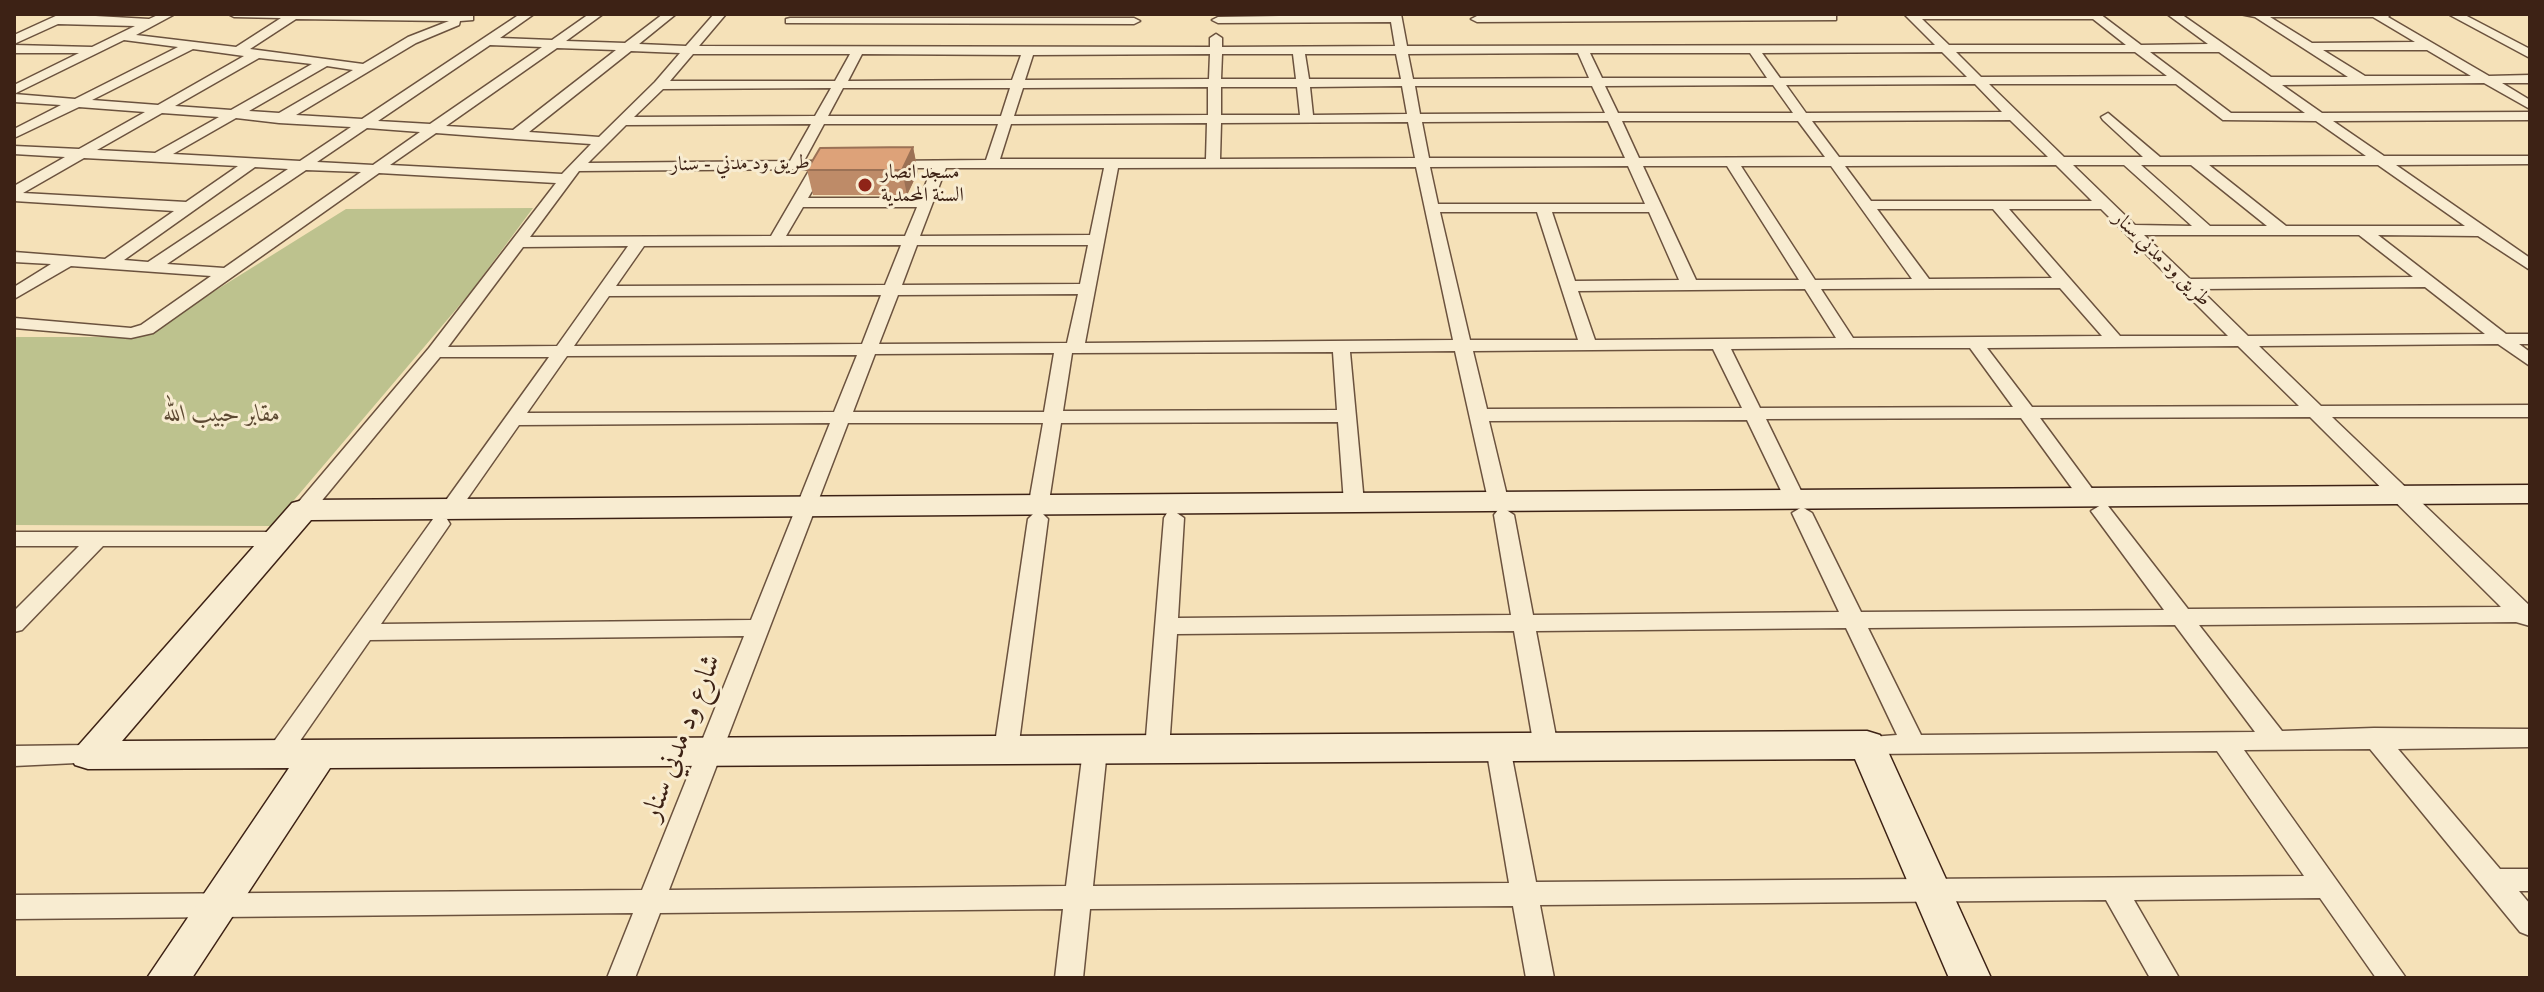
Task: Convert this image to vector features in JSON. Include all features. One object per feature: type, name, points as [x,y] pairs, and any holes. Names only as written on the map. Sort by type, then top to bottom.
[{"type":"street","points":[[14,90],[169,14]]},
{"type":"street","points":[[234,14],[475,16]]},
{"type":"street","points":[[237,52],[296,14]]},
{"type":"street","points":[[151,267],[358,125],[528,14]]},
{"type":"street","points":[[14,323],[138,332],[230,273],[597,14]]},
{"type":"street","points":[[516,135],[670,14]]},
{"type":"street","points":[[88,755],[435,352],[571,173],[660,85],[720,14]]},
{"type":"street","points":[[2173,14],[2185,14]]},
{"type":"street","points":[[2173,14],[2530,265]]},
{"type":"street","points":[[2246,14],[2389,14]]},
{"type":"street","points":[[2256,14],[2362,80]]},
{"type":"street","points":[[2375,14],[2530,105]]},
{"type":"street","points":[[2454,14],[2527,50]]},
{"type":"street","points":[[1911,15],[2094,15],[2228,117],[2530,116]]},
{"type":"street","name":"طريق ود مدني سنار","points":[[1911,15],[2405,502]]},
{"type":"street","points":[[279,119],[412,40],[475,16]]},
{"type":"street","points":[[1213,163],[1215,51],[1219,17],[1329,19],[1396,16],[1409,82],[1412,119],[1501,509],[1546,747]]},
{"type":"street","points":[[1487,50],[1477,17],[1564,16],[1753,49],[1842,29]]},
{"type":"street","points":[[782,31],[858,50],[1582,49],[1727,16],[1842,29],[1946,48],[2221,48]]},
{"type":"street","points":[[14,40],[63,17],[153,23]]},
{"type":"street","points":[[487,41],[691,50],[782,31],[875,17],[1134,17],[1130,51]]},
{"type":"street","points":[[942,50],[958,17]]},
{"type":"street","points":[[1329,19],[1332,50]]},
{"type":"street","points":[[125,37],[362,67]]},
{"type":"street","points":[[14,134],[190,46]]},
{"type":"street","points":[[2308,47],[2427,46]]},
{"type":"street","points":[[14,49],[96,50]]},
{"type":"street","points":[[1582,49],[1690,286]]},
{"type":"street","points":[[1753,49],[1924,284]]},
{"type":"street","points":[[795,165],[858,50]]},
{"type":"street","points":[[992,163],[1028,51]]},
{"type":"street","points":[[1299,51],[1307,119]]},
{"type":"street","points":[[14,194],[79,153],[256,54]]},
{"type":"street","points":[[158,157],[324,63]]},
{"type":"street","points":[[2268,81],[2530,79]]},
{"type":"street","points":[[660,85],[2180,80]]},
{"type":"street","points":[[14,98],[602,141]]},
{"type":"street","points":[[623,121],[2014,116]]},
{"type":"street","points":[[2108,117],[2156,161]]},
{"type":"street","name":"طريق ود مدني - سنار","points":[[14,150],[377,171],[571,173],[849,165]]},
{"type":"street","points":[[879,165],[1634,160],[2530,160]]},
{"type":"street","points":[[1730,160],[1848,344]]},
{"type":"street","points":[[2128,161],[2206,230]]},
{"type":"street","points":[[2195,161],[2282,230]]},
{"type":"street","points":[[108,264],[253,162]]},
{"type":"street","points":[[1006,750],[1052,416],[1087,289],[1112,163]]},
{"type":"street","points":[[805,514],[941,164]]},
{"type":"street","points":[[777,239],[820,165]]},
{"type":"street","points":[[14,194],[189,207]]},
{"type":"street","points":[[798,203],[926,202]]},
{"type":"street","points":[[1867,205],[2105,205]]},
{"type":"street","points":[[1998,206],[2116,342]]},
{"type":"street","points":[[1431,208],[1653,208]]},
{"type":"street","points":[[1543,208],[1588,345]]},
{"type":"street","points":[[2130,230],[2480,231]]},
{"type":"street","points":[[2362,230],[2530,361]]},
{"type":"street","points":[[519,242],[1098,240]]},
{"type":"street","points":[[277,754],[640,241]]},
{"type":"street","points":[[14,257],[230,273]]},
{"type":"street","points":[[14,294],[68,261]]},
{"type":"street","points":[[2185,284],[2428,282]]},
{"type":"street","points":[[1571,286],[2063,283]]},
{"type":"street","points":[[605,291],[1087,289]]},
{"type":"street","points":[[435,352],[2530,339]]},
{"type":"street","points":[[1976,344],[2274,739]]},
{"type":"street","points":[[1341,345],[1354,503]]},
{"type":"street","points":[[1720,345],[1913,744]]},
{"type":"street","points":[[1479,415],[2530,411]]},
{"type":"street","points":[[514,419],[1348,416]]},
{"type":"street","points":[[2405,502],[2530,494]]},
{"type":"street","points":[[1038,513],[1174,518],[1501,509],[1798,506],[2405,502],[2530,507]]},
{"type":"street","points":[[2405,502],[2527,617]]},
{"type":"street","points":[[14,539],[98,539],[290,524],[445,517],[1038,513],[1354,503],[1501,509]]},
{"type":"street","name":"شارع ود مدني سنار","points":[[621,978],[805,514]]},
{"type":"street","points":[[1157,749],[1174,518]]},
{"type":"street","points":[[14,624],[98,539]]},
{"type":"street","points":[[1167,626],[2527,617]]},
{"type":"street","points":[[364,632],[758,628]]},
{"type":"street","points":[[2374,737],[2530,924]]},
{"type":"street","points":[[14,756],[2530,738]]},
{"type":"street","points":[[2223,740],[2392,978]]},
{"type":"street","points":[[1867,745],[1970,978]]},
{"type":"street","points":[[1498,747],[1540,978]]},
{"type":"street","points":[[1069,978],[1095,750]]},
{"type":"street","points":[[168,978],[319,754]]},
{"type":"street","points":[[2494,880],[2530,880]]},
{"type":"street","points":[[14,907],[2327,887]]},
{"type":"street","points":[[2113,888],[2165,978]]},
{"type":"green space","name":"مقابر حبيب الله","points":[[533,208],[470,293],[272,526],[14,525],[14,337],[141,337],[346,209]]},
{"type":"building","points":[[913,147],[902,170],[807,170],[820,148]]},
{"type":"place","name":"مسجد انصار السنة المحمدية","points":[[865,185]]}]
